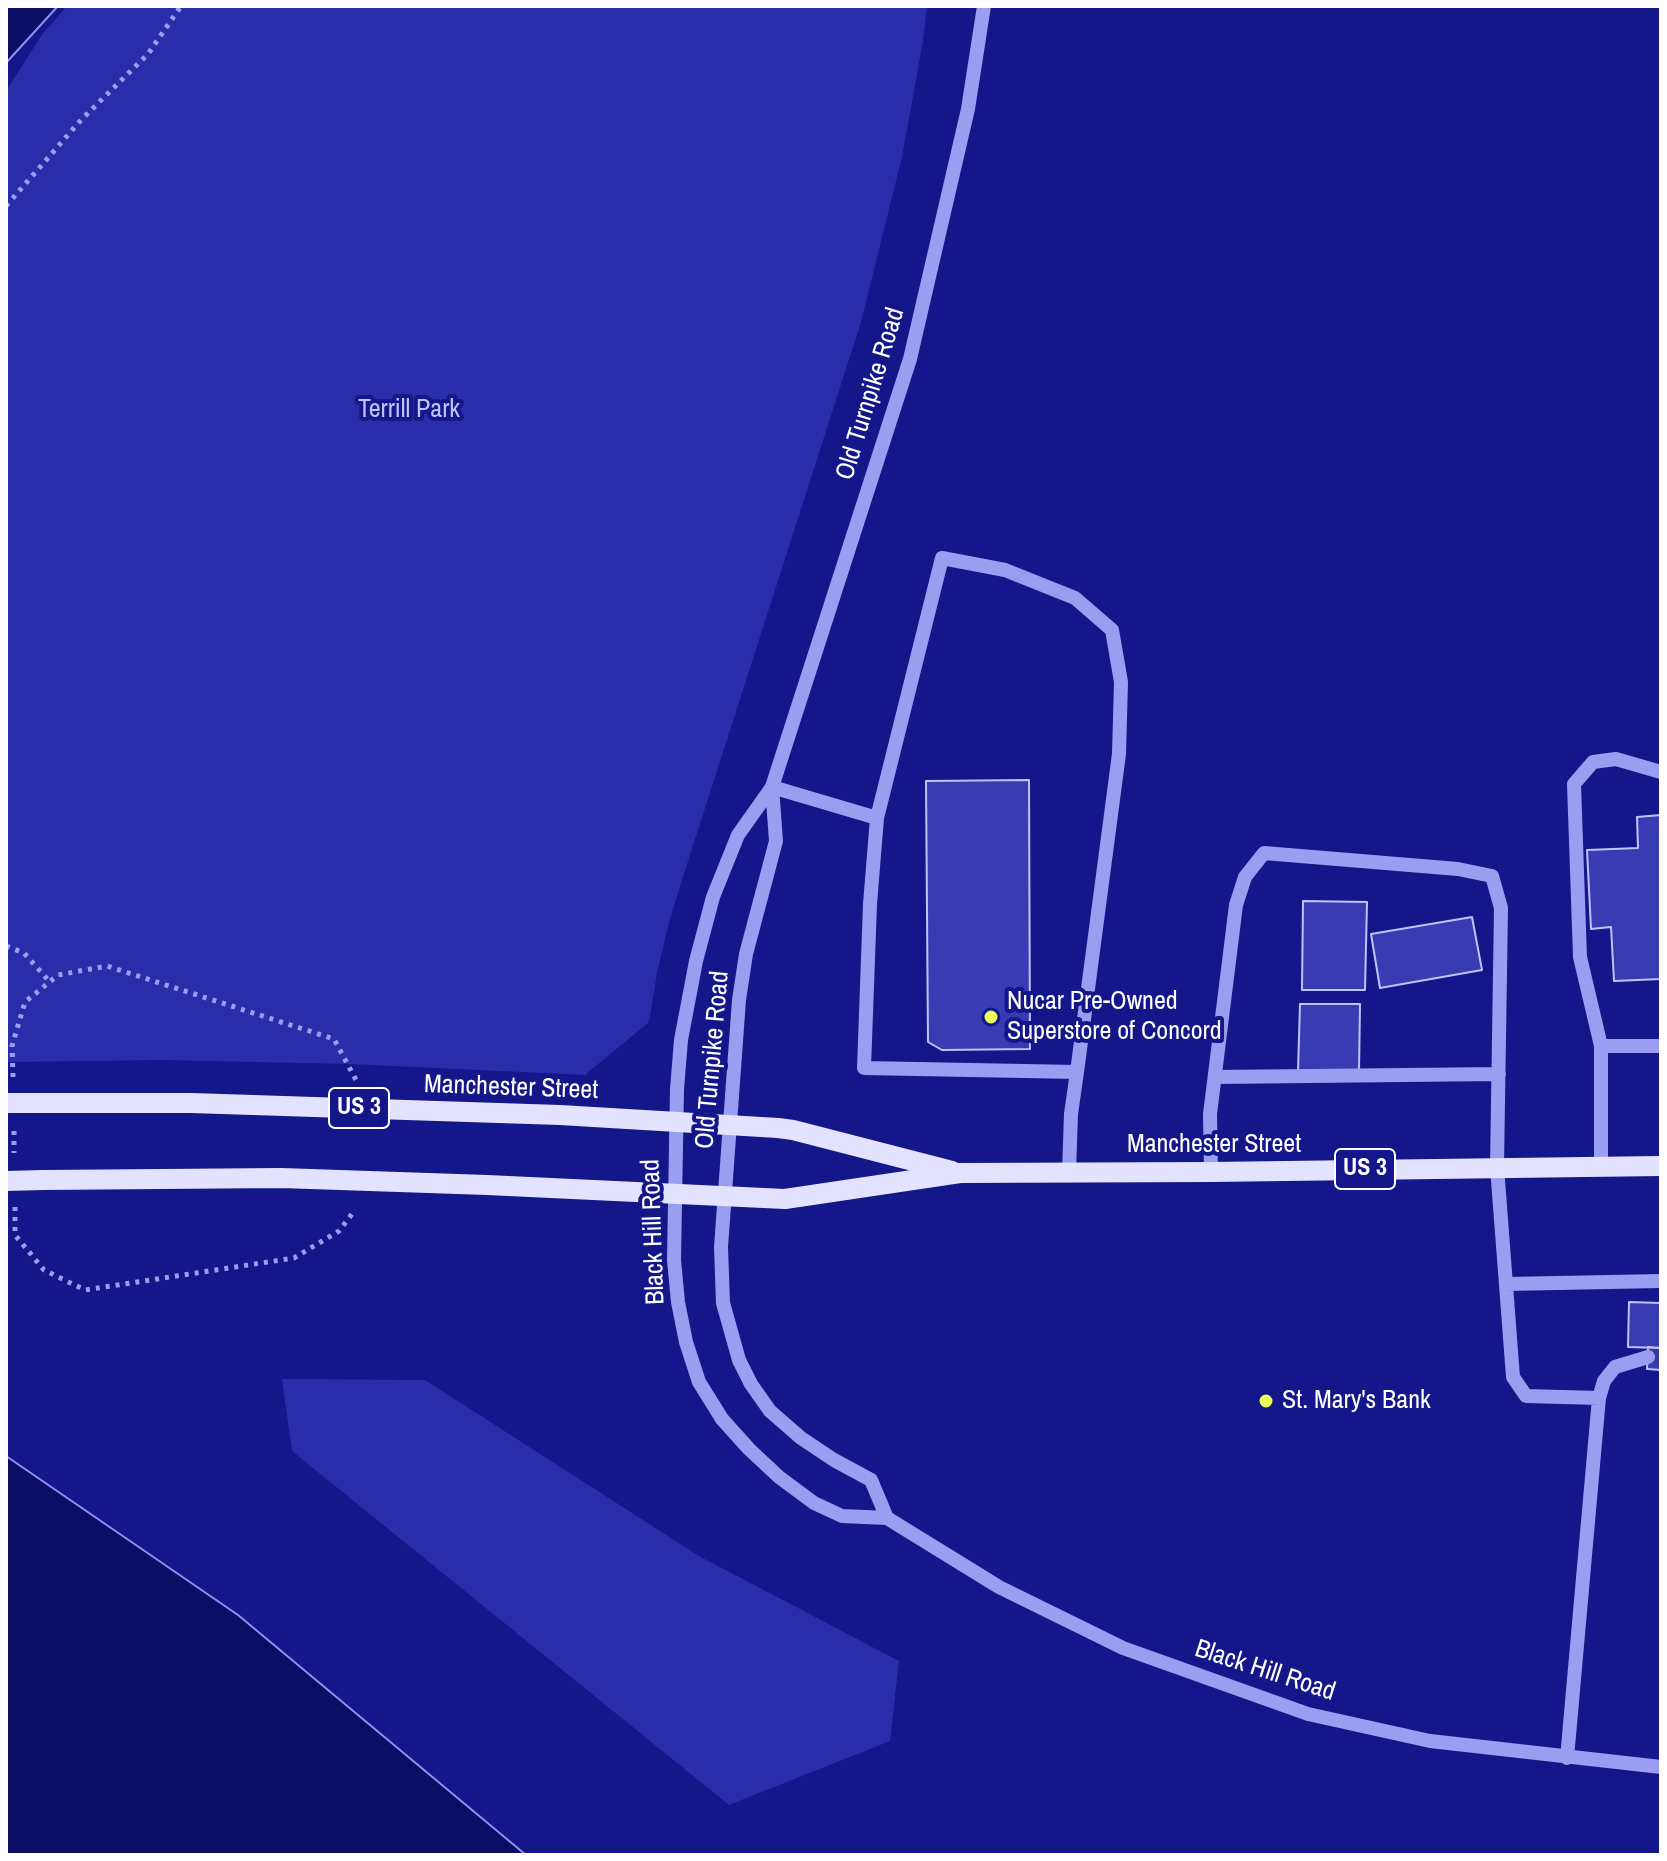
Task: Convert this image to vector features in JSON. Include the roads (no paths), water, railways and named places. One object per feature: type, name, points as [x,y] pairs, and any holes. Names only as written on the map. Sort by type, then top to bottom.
[{"type":"main road","name":"Manchester Street","points":[[6,1103],[191,1103],[560,1115],[731,1125],[793,1130],[960,1173]]},
{"type":"main road","name":"Manchester Street","points":[[6,1181],[281,1178],[785,1199],[960,1173],[1661,1166]]},
{"type":"street","name":"Old Turnpike Road","points":[[675,1122],[681,1040],[696,961],[713,897],[738,835],[772,787],[910,359],[968,109],[984,6]]},
{"type":"street","points":[[1069,1172],[1071,1114],[1077,1072],[1119,754],[1121,682],[1112,630],[1075,598],[1005,570],[942,558],[877,818],[870,904],[864,1068],[1077,1072]]},
{"type":"street","points":[[1601,1166],[1601,1046],[1580,957],[1574,784],[1593,762],[1616,759],[1661,772]]},
{"type":"street","name":"Old Turnpike Road","points":[[726,1196],[739,1000],[746,954],[776,841],[772,787]]},
{"type":"street","points":[[772,787],[877,818]]},
{"type":"street","points":[[1211,1172],[1210,1114],[1236,905],[1245,877],[1264,853],[1458,869],[1492,876],[1501,908],[1497,1167],[1513,1377],[1526,1396],[1599,1398]]},
{"type":"street","points":[[1601,1046],[1661,1046]]},
{"type":"street","points":[[1215,1077],[1499,1074]]},
{"type":"street","name":"Black Hill Road","points":[[675,1122],[674,1260],[686,1342],[699,1382],[722,1419],[749,1449],[814,1503],[842,1516],[887,1518],[999,1587],[1123,1648],[1308,1714],[1430,1741],[1661,1767]]},
{"type":"street","points":[[726,1196],[721,1247],[723,1303],[739,1360],[751,1384],[770,1411],[801,1438],[871,1480],[887,1518]]},
{"type":"street","points":[[1506,1284],[1661,1281]]},
{"type":"street","points":[[1567,1758],[1599,1398],[1604,1381],[1615,1367],[1648,1357]]},
{"type":"tunnel","points":[[1648,1357],[1661,1356]]},
{"type":"place","name":"Nucar Pre-Owned Superstore of Concord","points":[[991,1017]]},
{"type":"place","name":"St. Mary's Bank","points":[[1266,1401]]},
{"type":"park label","name":"Terrill Park","points":[[409,410]]}]
